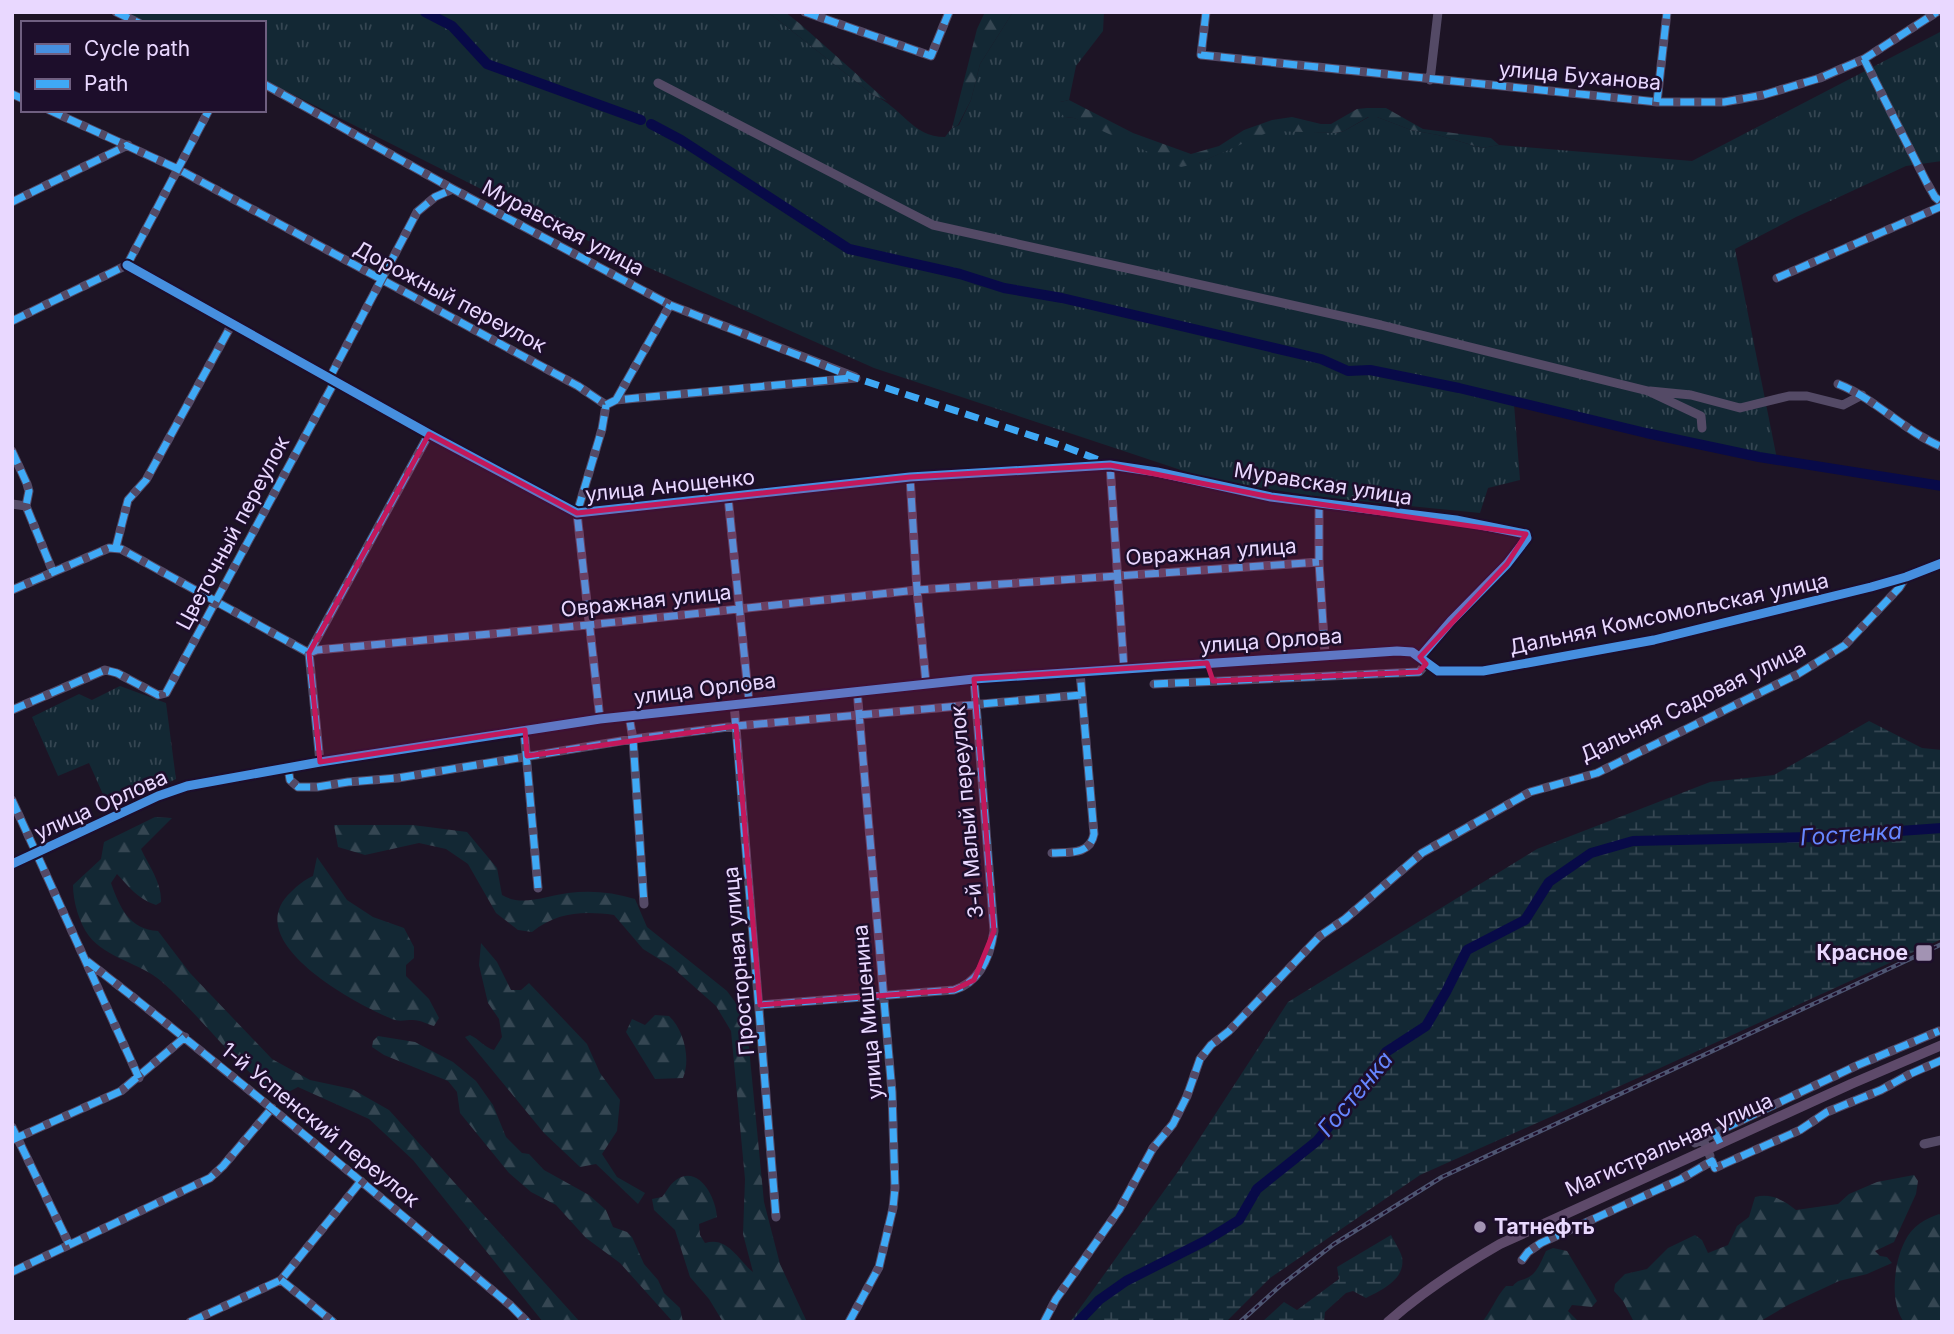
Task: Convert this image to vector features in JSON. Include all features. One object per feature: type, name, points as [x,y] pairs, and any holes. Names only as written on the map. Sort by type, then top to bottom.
[{"type":"main road","name":"Магистральная улица","points":[[1388,1322],[1427,1290],[1500,1244],[1702,1144],[1942,1045]]},
{"type":"street","points":[[116,12],[135,21]]},
{"type":"street","points":[[805,12],[826,16],[932,56],[948,12]]},
{"type":"street","name":"улица Буханова","points":[[1206,12],[1201,55],[1657,102],[1724,102],[1763,95],[1820,78],[1864,59],[1937,12]]},
{"type":"street","points":[[1430,79],[1437,12]]},
{"type":"street","points":[[1657,102],[1667,12]]},
{"type":"street","points":[[1777,278],[1942,204],[1927,183],[1864,59]]},
{"type":"street","points":[[658,83],[933,225],[1381,325],[1648,391],[1690,395],[1740,408],[1789,396],[1807,396],[1843,404],[1862,395]]},
{"type":"street","name":"Муравская улица","points":[[266,85],[670,305],[856,378],[616,400]]},
{"type":"street","name":"Дорожный переулок","points":[[54,112],[178,169],[578,386],[606,405]]},
{"type":"street","points":[[12,321],[127,265],[208,112]]},
{"type":"street","points":[[12,202],[128,145]]},
{"type":"street","name":"Цветочный переулок","points":[[12,709],[105,670],[117,673],[158,695],[166,693],[332,380],[417,212],[435,197],[453,189]]},
{"type":"street","name":"улица Анощенко","points":[[127,265],[429,434],[577,513],[910,477],[1111,466]]},
{"type":"street","points":[[600,719],[577,513],[602,429],[606,405],[616,400],[670,305]]},
{"type":"street","points":[[116,547],[128,500],[146,480],[232,324]]},
{"type":"street","points":[[1838,384],[1862,395],[1923,439],[1942,447]]},
{"type":"street","points":[[1648,391],[1701,416],[1702,428]]},
{"type":"street","points":[[320,762],[309,653],[429,434]]},
{"type":"street","points":[[12,451],[29,491],[26,506],[53,572]]},
{"type":"street","points":[[1111,466],[1124,668]]},
{"type":"street","name":"Муравская улица","points":[[1111,466],[1157,472],[1271,497],[1456,520],[1526,534],[1527,538],[1507,564],[1451,621],[1423,660]]},
{"type":"street","points":[[910,477],[926,683]]},
{"type":"street","points":[[728,497],[749,701]]},
{"type":"street","points":[[12,504],[26,506]]},
{"type":"street","points":[[1319,504],[1319,562],[1325,655]]},
{"type":"street","points":[[12,590],[116,547],[309,653]]},
{"type":"street","name":"Овражная улица","points":[[309,653],[317,650],[917,590],[1319,562]]},
{"type":"street","name":"Дальняя Садовая улица","points":[[1044,1322],[1056,1299],[1119,1210],[1153,1148],[1173,1124],[1187,1096],[1200,1059],[1320,936],[1345,919],[1422,853],[1530,792],[1597,773],[1798,674],[1844,645],[1899,588],[1906,577],[1942,563]]},
{"type":"street","name":"Дальняя Комсомольская улица","points":[[1438,671],[1508,668],[1654,640],[1906,577]]},
{"type":"street","name":"улица Орлова","points":[[12,864],[158,796],[183,788],[320,762],[600,719],[926,683],[1325,655],[1412,652],[1438,671]]},
{"type":"street","points":[[1154,684],[1419,672],[1423,660]]},
{"type":"street","name":"улица Орлова","points":[[1208,663],[1213,681]]},
{"type":"street","points":[[1052,853],[1086,849],[1093,839],[1080,672]]},
{"type":"street","name":"3-й Малый переулок","points":[[883,997],[954,990],[965,986],[974,980],[989,949],[994,931],[974,679]]},
{"type":"street","name":"улица Мишенина","points":[[849,1322],[878,1267],[893,1208],[895,1188],[894,1122],[857,690]]},
{"type":"street","name":"улица Орлова","points":[[288,768],[290,780],[298,787],[317,787],[398,778],[633,739],[736,726],[1081,695]]},
{"type":"street","name":"Просторная улица","points":[[734,703],[776,1217]]},
{"type":"street","points":[[629,716],[633,739],[644,904]]},
{"type":"street","points":[[524,730],[538,888]]},
{"type":"street","name":"1-й Успенский переулок","points":[[12,800],[139,1078]]},
{"type":"street","name":"1-й Успенский переулок","points":[[87,961],[361,1181],[527,1322]]},
{"type":"street","points":[[760,1005],[883,997]]},
{"type":"street","points":[[1718,1138],[1858,1065],[1939,1031]]},
{"type":"street","points":[[15,1139],[121,1091],[185,1037]]},
{"type":"street","points":[[1702,1144],[1715,1168],[1800,1130],[1827,1112],[1881,1090],[1942,1060]]},
{"type":"street","points":[[12,1272],[210,1178],[272,1108]]},
{"type":"street","points":[[12,1127],[15,1139],[69,1244]]},
{"type":"street","points":[[1924,1144],[1942,1140]]},
{"type":"street","points":[[1522,1260],[1541,1243],[1681,1179],[1712,1161]]},
{"type":"street","points":[[190,1322],[281,1280],[361,1181]]},
{"type":"street","points":[[281,1280],[332,1322]]},
{"type":"highlighted area","points":[[429,434],[577,513],[910,477],[1110,465],[1271,497],[1526,534],[1507,564],[1420,657],[1426,664],[1419,672],[1213,681],[1207,663],[974,679],[994,931],[974,980],[954,990],[760,1005],[736,726],[527,756],[525,730],[320,762],[309,653]]},
{"type":"green space","points":[[119,12],[765,12],[915,127],[934,136],[945,137],[952,128],[959,125],[971,100],[980,64],[1013,12],[1104,12],[1103,31],[1076,66],[1069,100],[1060,102],[1065,117],[1199,163],[1271,130],[1335,133],[1369,117],[1377,117],[1411,130],[1482,148],[1499,145],[1692,161],[1942,31],[1942,161],[1906,166],[1796,217],[1735,249],[1777,459],[1514,404],[1520,480],[1488,488],[1480,513],[1319,497],[1211,480],[874,368],[555,226],[266,81],[266,21],[138,21]]},
{"type":"green space","points":[[765,12],[785,12],[887,101],[873,95]]},
{"type":"green space","points":[[985,12],[1013,12],[980,64],[971,100],[958,125],[952,128],[977,29]]},
{"type":"green space","points":[[1069,100],[1133,133],[1191,154],[1219,146],[1244,130],[1272,120],[1292,117],[1331,124],[1357,109],[1367,108],[1386,108],[1423,129],[1491,138],[1499,145],[1482,148],[1411,130],[1377,117],[1368,117],[1344,131],[1335,133],[1271,131],[1199,163],[1181,167],[1074,118],[1065,117],[1058,111],[1060,102]]},
{"type":"green space","points":[[120,686],[166,703],[176,779],[110,810],[89,763],[58,776],[32,717],[79,694],[92,700]]},
{"type":"green space","points":[[1869,721],[1922,748],[1942,750],[1942,939],[1420,1175],[1270,1278],[1226,1322],[1070,1322],[1179,1170],[1288,1002],[1537,849],[1710,782],[1774,775]]},
{"type":"green space","points":[[155,817],[172,818],[141,849],[157,881],[161,902],[156,905],[144,899],[117,874],[111,883],[127,916],[140,926],[158,931],[190,973],[272,1059],[310,1080],[352,1089],[389,1110],[580,1322],[543,1322],[413,1160],[369,1119],[298,1087],[279,1097],[247,1070],[161,981],[104,950],[89,936],[77,912],[73,885],[101,859],[104,842]]},
{"type":"green space","points":[[334,825],[413,825],[467,832],[497,868],[502,895],[518,900],[585,892],[610,893],[635,899],[647,927],[727,991],[746,1017],[764,1202],[780,1264],[807,1322],[723,1322],[709,1299],[690,1277],[675,1230],[654,1210],[652,1199],[662,1197],[676,1180],[692,1176],[699,1180],[710,1193],[717,1217],[699,1224],[700,1235],[705,1243],[720,1243],[732,1250],[753,1272],[743,1234],[745,1179],[731,1031],[716,1006],[672,967],[643,949],[614,915],[571,914],[551,920],[532,932],[518,930],[496,913],[468,864],[446,849],[419,843],[365,855],[338,847]]},
{"type":"green space","points":[[317,857],[347,900],[373,917],[404,928],[414,947],[414,958],[406,965],[406,976],[429,999],[439,1018],[434,1026],[416,1020],[395,1020],[375,1011],[329,985],[307,968],[290,949],[279,930],[279,911],[291,892],[313,876]]},
{"type":"green space","points":[[481,943],[497,962],[511,990],[521,990],[529,983],[587,1044],[600,1073],[620,1100],[617,1131],[602,1154],[617,1177],[645,1193],[638,1204],[596,1164],[580,1167],[544,1133],[465,1037],[470,1035],[494,1050],[502,1037],[499,1019],[488,1003],[479,965]]},
{"type":"green space","points":[[655,1015],[669,1016],[679,1029],[686,1054],[683,1078],[655,1079],[626,1032],[632,1019],[645,1025]]},
{"type":"green space","points":[[378,1036],[415,1042],[453,1062],[476,1081],[493,1105],[506,1137],[522,1153],[529,1154],[544,1170],[589,1195],[606,1210],[613,1227],[632,1237],[644,1264],[658,1280],[664,1293],[680,1308],[683,1322],[673,1322],[620,1263],[586,1238],[556,1205],[531,1192],[509,1173],[460,1113],[457,1092],[448,1081],[384,1055],[372,1047]]},
{"type":"green space","points":[[1914,1175],[1918,1181],[1916,1194],[1894,1242],[1875,1251],[1892,1263],[1867,1274],[1839,1281],[1759,1322],[1634,1322],[1623,1301],[1614,1291],[1615,1284],[1625,1274],[1647,1269],[1668,1248],[1695,1235],[1702,1240],[1708,1253],[1728,1245],[1737,1226],[1749,1217],[1755,1197],[1777,1198],[1796,1210],[1838,1204],[1849,1194],[1877,1182]]},
{"type":"green space","points":[[1939,1214],[1942,1216],[1942,1322],[1904,1322],[1899,1314],[1895,1293],[1901,1250],[1915,1227]]},
{"type":"green space","points":[[1391,1235],[1402,1257],[1400,1272],[1392,1283],[1366,1298],[1353,1291],[1346,1293],[1325,1312],[1324,1322],[1262,1322],[1284,1302],[1297,1310],[1339,1279],[1337,1267]]},
{"type":"green space","points":[[1553,1248],[1567,1251],[1597,1301],[1592,1307],[1572,1305],[1568,1311],[1579,1322],[1482,1322],[1506,1286],[1513,1286],[1532,1275],[1546,1251]]},
{"type":"waterway","points":[[425,12],[452,26],[487,64],[641,120]]},
{"type":"waterway","points":[[651,124],[681,140],[849,249],[960,274],[1004,288],[1062,298],[1321,359],[1348,371],[1370,370],[1459,388],[1759,457],[1942,486]]},
{"type":"waterway","name":"Гостенка","points":[[1078,1322],[1099,1300],[1126,1281],[1207,1240],[1239,1220],[1257,1189],[1317,1141],[1370,1077],[1386,1052],[1426,1026],[1467,950],[1525,920],[1549,882],[1591,853],[1633,841],[1813,837],[1942,828]]},
{"type":"railway","points":[[1240,1322],[1280,1286],[1334,1244],[1442,1177],[1942,944]]},
{"type":"marked path","points":[[116,12],[135,21]]},
{"type":"marked path","points":[[805,12],[931,56],[949,12]]},
{"type":"marked path","points":[[1206,12],[1201,55],[1657,102],[1724,102],[1763,95],[1820,78],[1864,59],[1937,12]]},
{"type":"marked path","points":[[1657,102],[1667,12]]},
{"type":"marked path","points":[[1864,59],[1927,183],[1942,203]]},
{"type":"marked path","points":[[266,85],[670,305],[856,378],[1104,462]]},
{"type":"marked path","points":[[12,94],[21,98]]},
{"type":"marked path","points":[[53,112],[178,169],[578,386],[606,405],[616,400],[851,378]]},
{"type":"marked path","points":[[127,265],[208,112]]},
{"type":"marked path","points":[[12,202],[128,145]]},
{"type":"marked path","points":[[329,379],[417,212],[435,197],[453,189]]},
{"type":"marked path","points":[[1777,278],[1942,206]]},
{"type":"marked path","points":[[12,321],[127,265]]},
{"type":"marked path","points":[[616,400],[670,305]]},
{"type":"marked path","points":[[116,547],[128,500],[146,480],[232,324]]},
{"type":"marked path","points":[[12,710],[105,670],[117,673],[158,695],[166,693],[335,381]]},
{"type":"marked path","points":[[1838,384],[1852,390],[1915,433],[1942,447]]},
{"type":"marked path","points":[[600,719],[577,513],[602,429],[606,405]]},
{"type":"marked path","points":[[309,653],[429,434]]},
{"type":"marked path","points":[[12,451],[29,491],[26,506],[53,572]]},
{"type":"marked path","points":[[1110,465],[1124,669]]},
{"type":"marked path","points":[[910,477],[926,683]]},
{"type":"marked path","points":[[728,497],[749,701]]},
{"type":"marked path","points":[[1319,504],[1319,562],[1325,655]]},
{"type":"marked path","points":[[12,590],[109,548],[121,549],[309,653]]},
{"type":"marked path","points":[[309,653],[317,650],[917,590],[1319,562]]},
{"type":"marked path","points":[[1044,1322],[1056,1299],[1119,1210],[1153,1148],[1173,1124],[1187,1096],[1200,1059],[1320,936],[1345,919],[1422,853],[1530,792],[1597,773],[1798,674],[1845,645],[1899,588],[1906,577]]},
{"type":"marked path","points":[[309,653],[320,762]]},
{"type":"marked path","points":[[1154,684],[1419,672],[1426,664]]},
{"type":"marked path","points":[[1052,853],[1084,849],[1092,841],[1094,834],[1080,672]]},
{"type":"marked path","points":[[760,1005],[954,990],[977,975],[990,950],[994,931],[974,679]]},
{"type":"marked path","points":[[849,1322],[879,1267],[895,1188],[892,1092],[857,690]]},
{"type":"marked path","points":[[288,768],[290,780],[298,787],[317,787],[398,778],[633,739],[736,726],[1081,695]]},
{"type":"marked path","points":[[629,716],[633,739],[644,904]]},
{"type":"marked path","points":[[735,718],[776,1217]]},
{"type":"marked path","points":[[524,730],[538,888]]},
{"type":"marked path","points":[[12,800],[139,1078]]},
{"type":"marked path","points":[[87,961],[353,1175],[527,1322]]},
{"type":"marked path","points":[[1720,1143],[1715,1133],[1858,1065],[1939,1031]]},
{"type":"marked path","points":[[12,1140],[121,1091],[185,1037]]},
{"type":"marked path","points":[[1522,1260],[1541,1243],[1681,1179],[1712,1161],[1715,1168],[1800,1130],[1827,1112],[1881,1090],[1942,1060]]},
{"type":"marked path","points":[[12,1272],[210,1178],[272,1108]]},
{"type":"marked path","points":[[12,1127],[69,1244]]},
{"type":"marked path","points":[[190,1322],[281,1280],[361,1181]]},
{"type":"marked path","points":[[281,1280],[333,1322]]},
{"type":"cycle path","points":[[127,265],[429,434],[577,513],[910,477],[1110,465],[1157,472],[1271,497],[1456,520],[1526,534],[1527,538],[1507,564],[1420,657]]},
{"type":"cycle path","points":[[12,864],[158,796],[187,786],[320,762],[600,719],[974,679],[1397,651],[1412,652],[1438,671],[1483,671],[1654,640],[1871,587],[1942,563]]},
{"type":"place","name":"Красное","points":[[1924,953]]},
{"type":"place","name":"Татнефть","points":[[1480,1227]]}]
